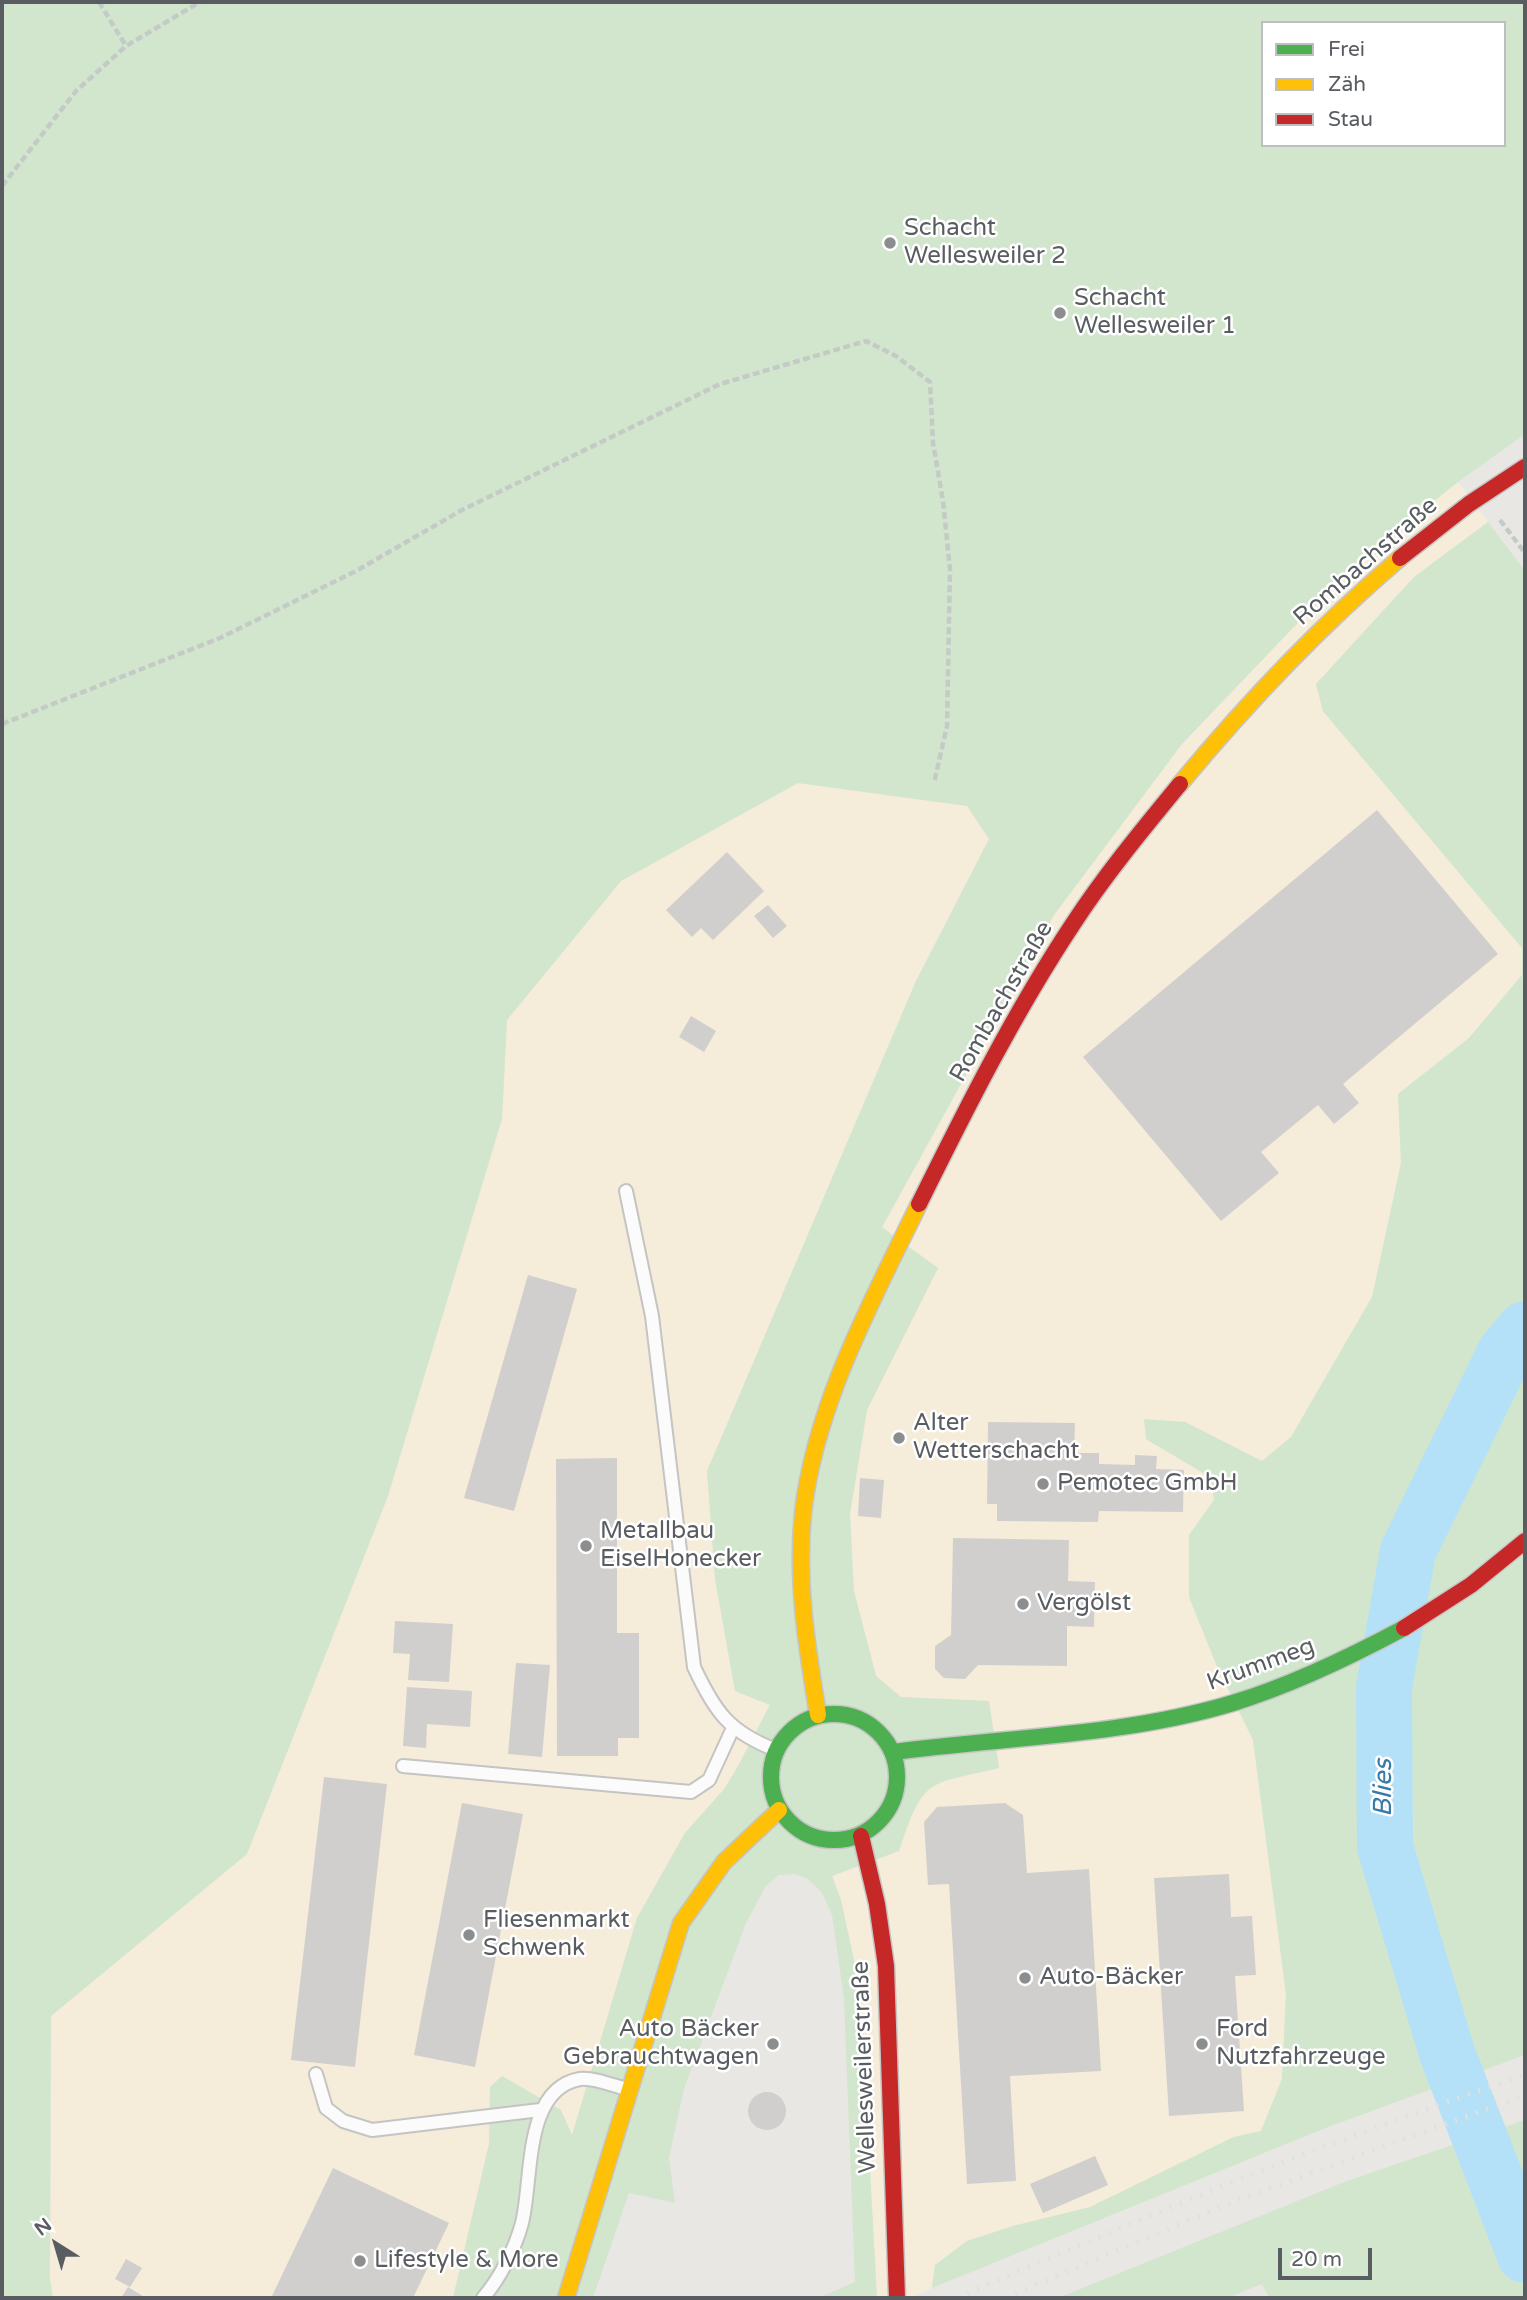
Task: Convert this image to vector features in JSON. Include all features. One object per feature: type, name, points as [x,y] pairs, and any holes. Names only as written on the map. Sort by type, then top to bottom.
[{"type":"street","name":"Rombachstraße","points":[[818,1715],[804,1626],[799,1556],[808,1483],[844,1369],[936,1168],[996,1052],[1074,923],[1169,797],[1252,700],[1345,604],[1480,494],[1525,467]]},
{"type":"street","name":"Krummeg","points":[[894,1752],[993,1737],[1120,1725],[1227,1705],[1324,1667],[1385,1638],[1448,1602],[1505,1560],[1525,1541]]},
{"type":"street","points":[[838,1713],[856,1717],[873,1726],[894,1752],[898,1784],[893,1803],[882,1820],[861,1836],[844,1841],[824,1841],[798,1830],[779,1810],[771,1785],[771,1768],[776,1750],[795,1727],[818,1715],[838,1713]]},
{"type":"street","points":[[566,2298],[631,2090],[661,1979],[681,1923],[704,1882],[742,1839],[779,1810]]},
{"type":"street","name":"Wellesweilerstraße","points":[[861,1836],[877,1904],[886,1966],[897,2298]]},
{"type":"lane","points":[[626,1191],[652,1317],[694,1667],[711,1704],[733,1728],[747,1739],[776,1750]]},
{"type":"lane","points":[[403,1766],[691,1791],[709,1780],[733,1728]]},
{"type":"lane","points":[[316,2074],[326,2108],[343,2121],[372,2130],[540,2110]]},
{"type":"lane","points":[[482,2298],[498,2281],[522,2224],[540,2110],[558,2087],[582,2078],[631,2090]]},
{"type":"path","points":[[99,2],[126,46]]},
{"type":"path","points":[[2,186],[76,91],[126,46],[200,2]]},
{"type":"path","points":[[2,724],[220,638],[356,570],[475,504],[720,384],[866,341],[896,356],[930,382],[933,443],[943,500],[950,569],[947,726],[934,783]]},
{"type":"shaded area","points":[[1458,482],[1488,522],[1414,577],[1323,711],[1523,948],[1522,975],[1469,1038],[1398,1094],[1401,1163],[1372,1297],[1291,1437],[1262,1461],[1185,1422],[1146,1439],[1209,1477],[1214,1500],[1189,1535],[1189,1597],[1216,1664],[1253,1740],[1286,1994],[1282,2079],[1261,2131],[1233,2137],[1090,2207],[1013,2226],[967,2241],[935,2265],[932,2288],[909,2298],[877,2298],[860,1988],[841,1900],[832,1876],[899,1851],[914,1807],[932,1784],[999,1768],[989,1701],[901,1697],[876,1676],[854,1591],[850,1514],[867,1410],[938,1269],[882,1228],[1054,915],[1182,744],[1352,566]]},
{"type":"shaded area","points":[[798,783],[967,806],[989,839],[916,981],[707,1471],[715,1579],[735,1691],[770,1704],[725,1788],[685,1833],[637,1918],[572,2136],[560,2110],[502,2077],[490,2087],[489,2144],[453,2298],[53,2298],[50,2280],[51,2016],[247,1854],[388,1496],[502,1119],[507,1020],[621,881]]},
{"type":"green space","points":[[2,2],[1525,2],[1525,434],[1458,482],[1352,566],[1182,744],[1054,915],[882,1227],[938,1268],[867,1410],[850,1514],[854,1591],[876,1676],[901,1697],[989,1701],[999,1768],[942,1782],[931,1788],[915,1809],[899,1851],[832,1876],[841,1900],[860,1988],[877,2298],[818,2298],[855,2282],[844,1999],[832,1915],[822,1893],[808,1879],[794,1874],[779,1875],[766,1886],[746,1923],[684,2089],[669,2158],[675,2203],[629,2193],[593,2298],[453,2298],[489,2144],[490,2087],[502,2076],[561,2110],[572,2135],[637,1918],[685,1833],[725,1788],[770,1705],[735,1691],[715,1579],[707,1471],[916,981],[989,839],[967,806],[798,783],[621,881],[507,1020],[502,1119],[388,1496],[247,1854],[51,2016],[50,2279],[53,2298],[2,2298]]},
{"type":"green space","points":[[1488,522],[1525,571],[1525,2055],[1328,2127],[932,2288],[935,2265],[967,2241],[1013,2226],[1090,2207],[1234,2137],[1261,2131],[1282,2079],[1286,1994],[1253,1740],[1216,1664],[1189,1597],[1189,1535],[1214,1500],[1210,1477],[1146,1439],[1144,1419],[1185,1422],[1262,1461],[1291,1437],[1372,1297],[1401,1163],[1398,1094],[1469,1038],[1522,975],[1522,948],[1323,711],[1316,684],[1414,577]]},
{"type":"green space","points":[[1525,2120],[1525,2298],[1269,2298],[1262,2284],[1227,2298],[1058,2298],[1344,2182]]},
{"type":"building","points":[[1377,810],[1498,954],[1343,1084],[1359,1103],[1334,1124],[1318,1105],[1261,1152],[1279,1173],[1221,1221],[1083,1057]]},
{"type":"building","points":[[727,852],[764,891],[713,940],[701,928],[692,937],[666,910]]},
{"type":"building","points":[[768,905],[787,926],[773,938],[754,916]]},
{"type":"building","points":[[691,1016],[716,1031],[704,1052],[679,1037]]},
{"type":"building","points":[[528,1275],[577,1289],[514,1511],[464,1498]]},
{"type":"building","name":"Pemotec GmbH","points":[[988,1422],[1075,1423],[1074,1453],[1099,1453],[1099,1464],[1135,1465],[1135,1455],[1157,1456],[1156,1469],[1184,1470],[1183,1512],[1099,1511],[1098,1522],[997,1521],[997,1504],[987,1504]]},
{"type":"building","name":"Metallbau EiselHonecker","points":[[617,1458],[617,1633],[639,1633],[639,1738],[618,1738],[618,1756],[557,1756],[556,1459]]},
{"type":"building","points":[[860,1478],[884,1480],[881,1518],[858,1516]]},
{"type":"building","name":"Vergölst","points":[[953,1538],[1069,1540],[1068,1581],[1095,1582],[1094,1627],[1067,1626],[1067,1666],[978,1665],[965,1679],[944,1678],[935,1669],[935,1646],[951,1635]]},
{"type":"building","points":[[395,1621],[453,1624],[449,1682],[408,1680],[410,1654],[393,1653]]},
{"type":"building","points":[[516,1663],[550,1665],[542,1757],[508,1754]]},
{"type":"building","points":[[407,1687],[472,1691],[470,1727],[427,1724],[426,1748],[403,1746]]},
{"type":"building","points":[[324,1777],[387,1784],[355,2067],[291,2060]]},
{"type":"building","name":"Fliesenmarkt Schwenk","points":[[462,1803],[523,1814],[475,2067],[414,2055]]},
{"type":"building","name":"Auto-Bäcker","points":[[1005,1803],[1023,1815],[1027,1873],[1089,1869],[1101,2071],[1010,2076],[1016,2181],[967,2184],[949,1884],[928,1885],[924,1822],[937,1807]]},
{"type":"building","name":"Ford Nutzfahrzeuge","points":[[1229,1874],[1231,1917],[1252,1916],[1256,1975],[1235,1976],[1244,2111],[1169,2116],[1154,1878]]},
{"type":"building","points":[[767,2092],[780,2098],[786,2111],[780,2124],[767,2130],[754,2124],[748,2111],[754,2098]]},
{"type":"building","points":[[1095,2156],[1108,2185],[1043,2213],[1030,2184]]},
{"type":"building","name":"Lifestyle & More","points":[[333,2168],[449,2223],[413,2298],[271,2298]]},
{"type":"building","points":[[126,2259],[142,2268],[130,2287],[115,2279]]},
{"type":"building","points":[[128,2287],[146,2298],[121,2298]]},
{"type":"waterway","name":"Blies","points":[[1525,1329],[1505,1353],[1408,1551],[1384,1687],[1385,1847],[1447,2053],[1525,2255]]},
{"type":"railway","points":[[957,2298],[1238,2180],[1525,2075]]},
{"type":"railway","points":[[1005,2298],[1230,2203],[1525,2095]]},
{"type":"traffic: fast","points":[[894,1752],[1107,1729],[1192,1714],[1255,1696],[1299,1679],[1404,1628]]},
{"type":"traffic: fast","points":[[834,1714],[858,1718],[879,1732],[893,1753],[897,1777],[893,1801],[879,1822],[858,1836],[834,1840],[810,1836],[789,1822],[775,1801],[771,1777],[775,1753],[789,1732],[810,1718],[834,1714]]},
{"type":"traffic: slow","points":[[1180,784],[1285,666],[1400,558]]},
{"type":"traffic: slow","points":[[818,1715],[807,1640],[801,1564],[803,1513],[810,1473],[820,1433],[848,1354],[919,1204]]},
{"type":"traffic: slow","points":[[566,2298],[681,1923],[724,1862],[779,1810]]},
{"type":"traffic: jam","points":[[1400,558],[1469,504],[1525,467]]},
{"type":"traffic: jam","points":[[919,1204],[992,1062],[1051,958],[1098,888],[1180,784]]},
{"type":"traffic: jam","points":[[1404,1628],[1471,1585],[1525,1541]]},
{"type":"traffic: jam","points":[[861,1836],[877,1904],[886,1966],[897,2298]]},
{"type":"place","name":"Schacht Wellesweiler 2","points":[[890,243]]},
{"type":"place","name":"Schacht Wellesweiler 1","points":[[1060,313]]},
{"type":"place","name":"Alter Wetterschacht","points":[[899,1438]]},
{"type":"place","name":"Pemotec GmbH","points":[[1043,1484]]},
{"type":"place","name":"Metallbau EiselHonecker","points":[[586,1546]]},
{"type":"place","name":"Vergölst","points":[[1023,1604]]},
{"type":"place","name":"Fliesenmarkt Schwenk","points":[[469,1935]]},
{"type":"place","name":"Auto-Bäcker","points":[[1025,1978]]},
{"type":"place","name":"Auto Bäcker Gebrauchtwagen","points":[[773,2044]]},
{"type":"place","name":"Ford Nutzfahrzeuge","points":[[1202,2044]]},
{"type":"place","name":"Lifestyle & More","points":[[360,2261]]}]
